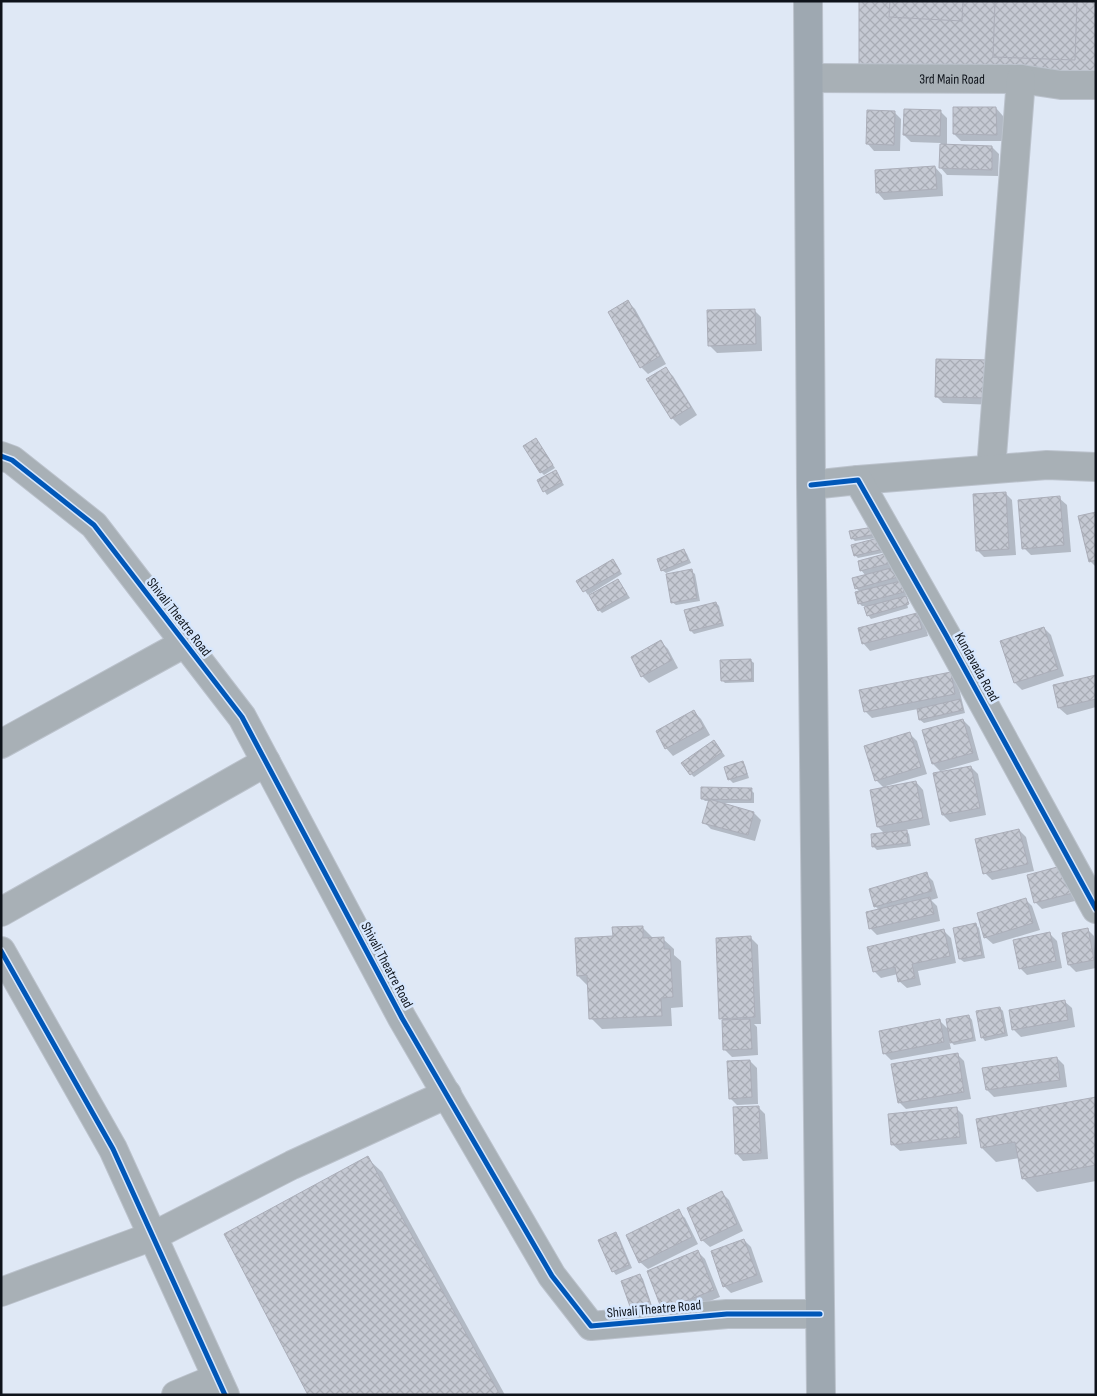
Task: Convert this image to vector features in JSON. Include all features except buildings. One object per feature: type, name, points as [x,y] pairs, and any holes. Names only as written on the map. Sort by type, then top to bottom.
[{"type":"main road","points":[[808,1],[810,78],[811,485],[821,1395]]},
{"type":"street","name":"3rd Main Road","points":[[810,78],[1021,79],[1061,85],[1096,85]]},
{"type":"street","points":[[992,469],[1021,79]]},
{"type":"street","name":"Shivali Theatre Road","points":[[1,456],[12,460],[94,525],[242,717],[402,1018],[552,1276],[590,1326],[727,1314],[820,1314]]},
{"type":"street","points":[[811,485],[1047,465],[1096,467]]},
{"type":"street","name":"Kundavada Road","points":[[858,480],[946,635],[1096,909]]},
{"type":"street","points":[[1,744],[185,643]]},
{"type":"street","points":[[1,912],[266,762]]},
{"type":"street","points":[[1,951],[113,1149],[221,1386],[176,1395]]},
{"type":"street","points":[[1,1292],[153,1236],[292,1165],[447,1094]]},
{"type":"cycle path","points":[[1,456],[12,460],[94,525],[242,717],[402,1018],[552,1276],[591,1326],[727,1314],[820,1314]]},
{"type":"cycle path","points":[[811,485],[858,480],[946,635],[1096,909]]},
{"type":"cycle path","points":[[1,951],[113,1149],[225,1395]]}]
